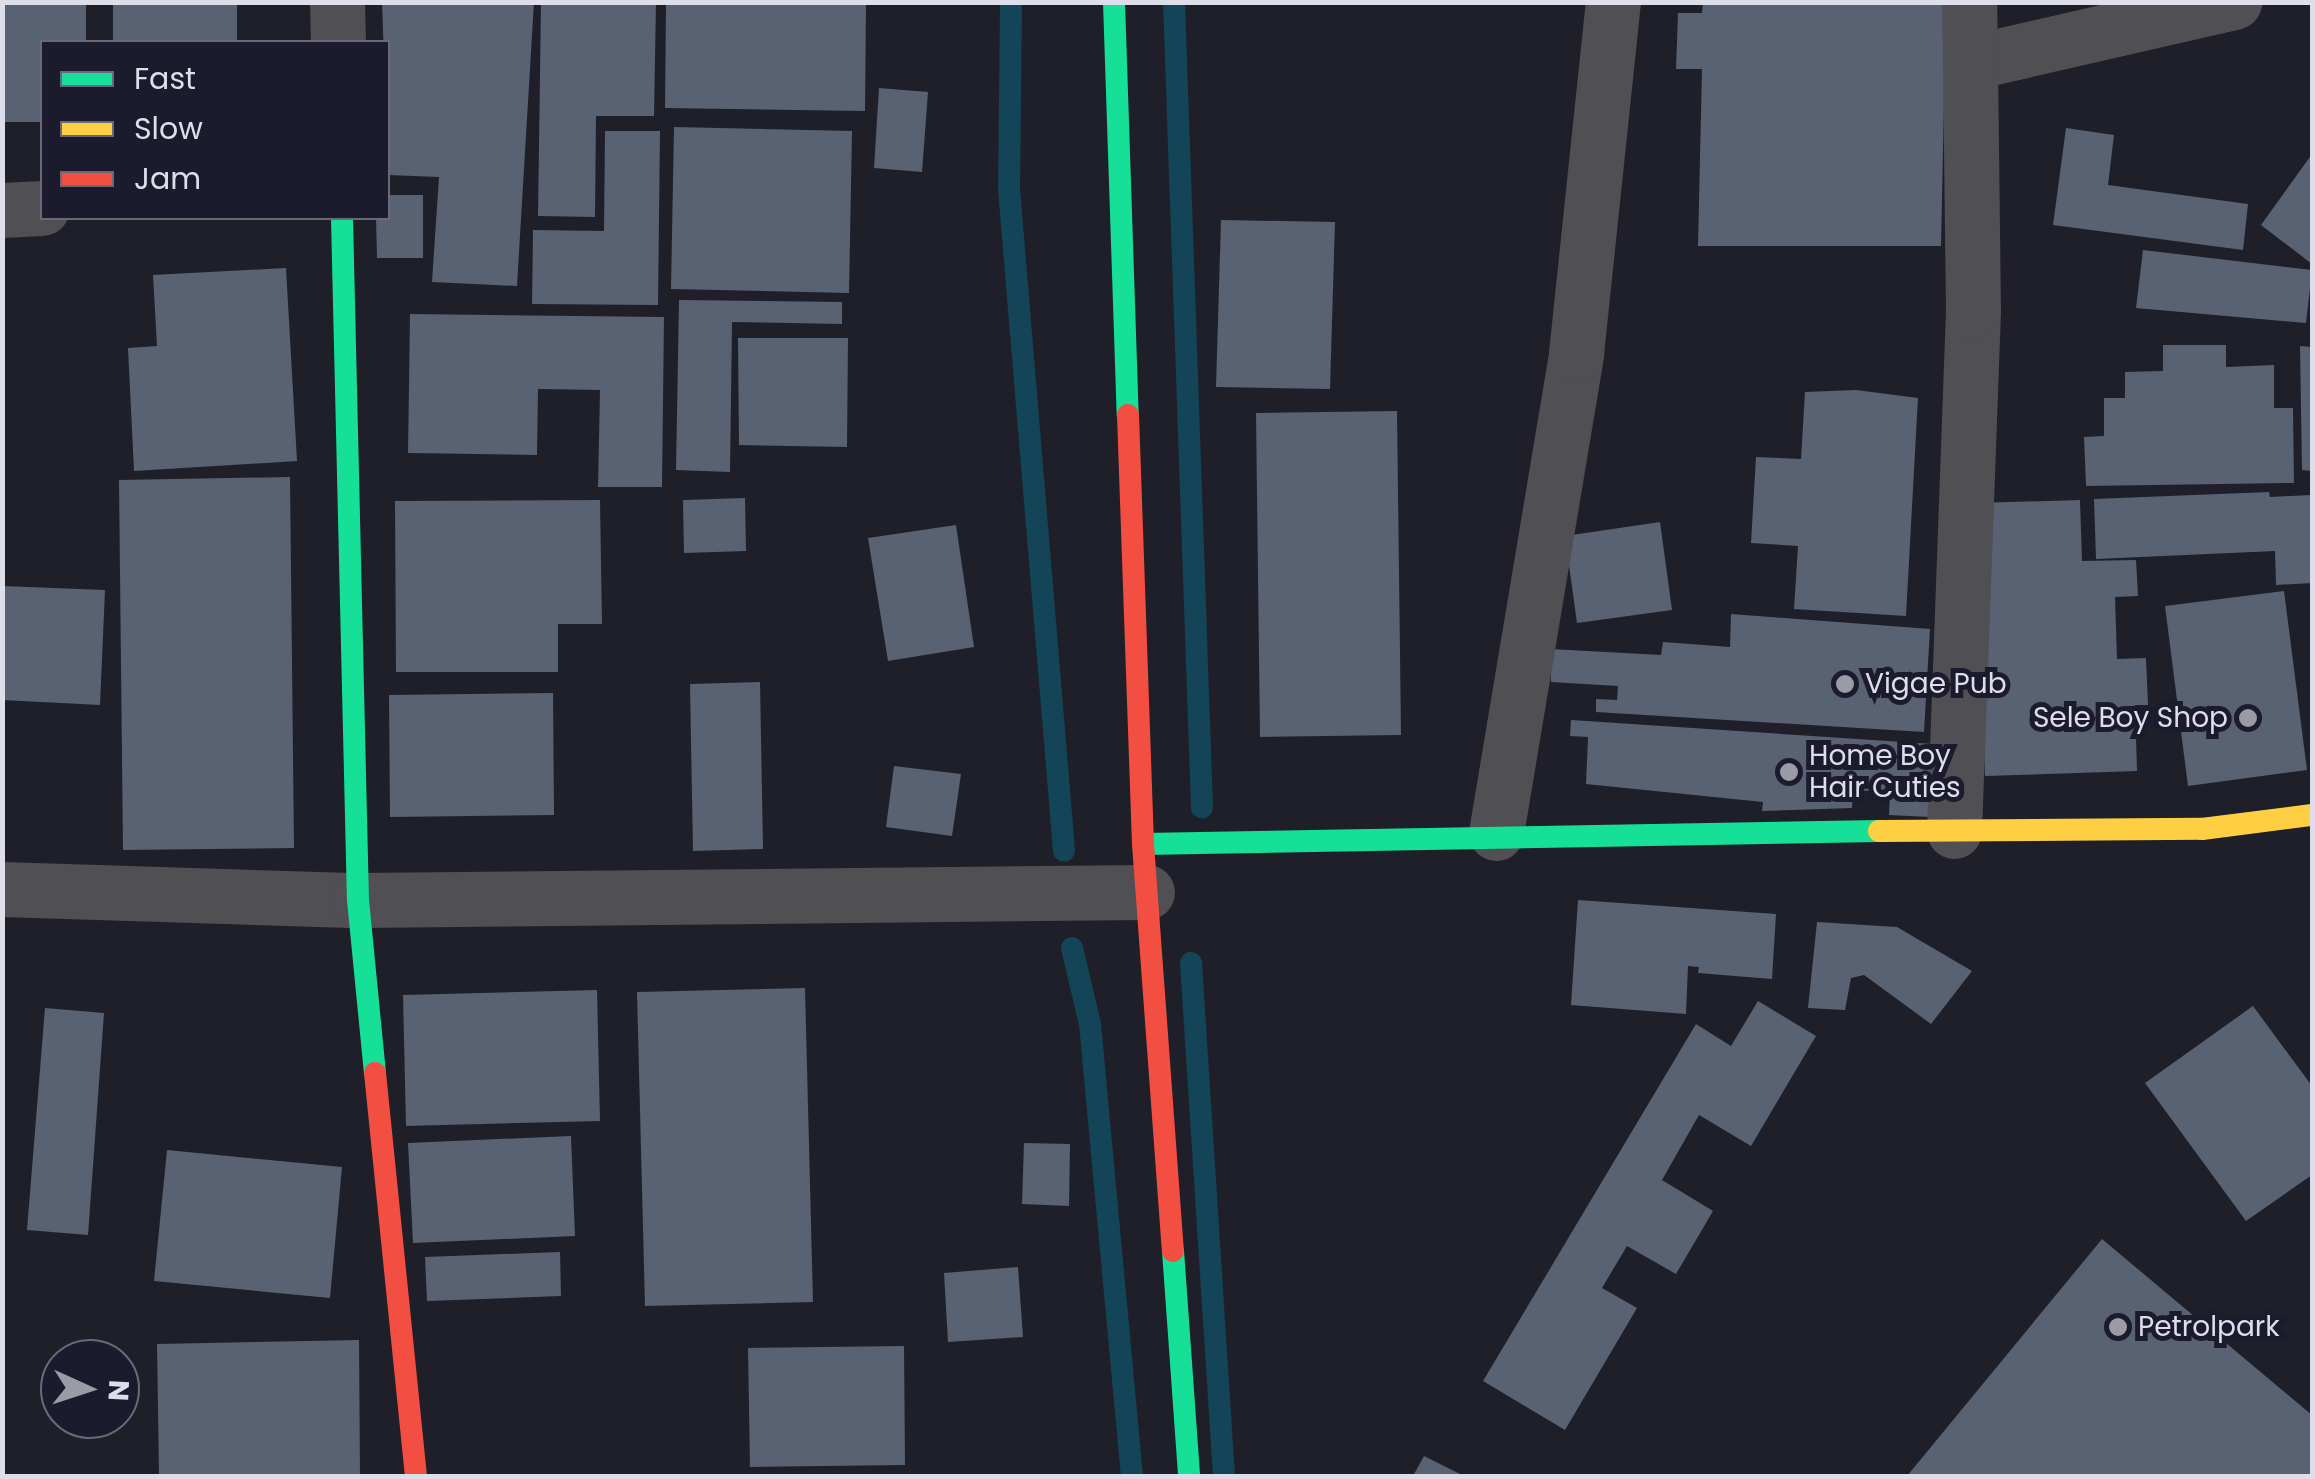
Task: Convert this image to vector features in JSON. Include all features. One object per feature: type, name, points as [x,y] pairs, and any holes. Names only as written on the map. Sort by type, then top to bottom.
[{"type":"street","points":[[337,2],[338,40]]},
{"type":"street","points":[[1114,2],[1145,868],[1189,1476]]},
{"type":"street","points":[[1496,833],[1576,353],[1613,2]]},
{"type":"street","points":[[1954,832],[1973,311],[1969,2]]},
{"type":"street","points":[[1972,62],[2234,2]]},
{"type":"street","points":[[2,210],[40,208]]},
{"type":"street","points":[[342,220],[358,900],[416,1476]]},
{"type":"street","points":[[2,889],[358,900],[1145,868],[1496,833],[2202,829],[2312,815]]},
{"type":"building","points":[[2,2],[86,2],[86,40],[40,40],[40,122],[2,122]]},
{"type":"building","points":[[113,2],[237,2],[237,40],[113,40]]},
{"type":"building","points":[[382,2],[534,2],[517,286],[432,282],[439,177],[390,175],[390,40],[383,40]]},
{"type":"building","points":[[541,2],[656,2],[654,116],[596,116],[595,217],[538,216]]},
{"type":"building","points":[[666,2],[866,2],[865,111],[665,108]]},
{"type":"building","points":[[1703,2],[1946,2],[1941,246],[1698,246],[1702,69],[1676,69],[1678,13],[1702,13]]},
{"type":"building","points":[[879,88],[928,92],[922,172],[874,168]]},
{"type":"building","points":[[674,127],[852,131],[849,293],[671,289]]},
{"type":"building","points":[[2066,128],[2114,135],[2108,185],[2248,204],[2243,250],[2053,225]]},
{"type":"building","points":[[605,131],[660,131],[658,305],[532,304],[533,230],[604,231]]},
{"type":"building","points":[[2312,154],[2312,264],[2261,225]]},
{"type":"building","points":[[390,195],[423,195],[423,258],[377,258],[376,220],[390,220]]},
{"type":"building","points":[[1221,220],[1335,222],[1330,389],[1216,387]]},
{"type":"building","points":[[2143,250],[2312,270],[2306,323],[2136,308]]},
{"type":"building","points":[[286,268],[297,461],[134,471],[128,348],[157,346],[153,275]]},
{"type":"building","points":[[679,300],[842,302],[842,324],[732,322],[730,472],[676,470]]},
{"type":"building","points":[[410,314],[664,317],[662,487],[598,487],[600,390],[538,389],[537,455],[408,453]]},
{"type":"building","points":[[738,338],[848,338],[847,447],[739,445]]},
{"type":"building","points":[[2163,345],[2226,345],[2226,367],[2274,365],[2274,408],[2293,408],[2294,483],[2086,486],[2084,437],[2104,436],[2104,398],[2125,398],[2125,372],[2163,371]]},
{"type":"building","points":[[2300,346],[2312,347],[2312,471],[2302,470]]},
{"type":"building","points":[[1856,390],[1918,398],[1906,616],[1794,609],[1798,546],[1751,543],[1756,457],[1801,459],[1805,392]]},
{"type":"building","points":[[1397,411],[1401,735],[1260,737],[1256,413]]},
{"type":"building","points":[[290,477],[294,848],[123,850],[119,480]]},
{"type":"building","points":[[2269,492],[2270,497],[2311,495],[2312,583],[2276,585],[2275,551],[2096,559],[2094,499]]},
{"type":"building","points":[[745,498],[746,551],[684,553],[683,500]]},
{"type":"building","points":[[600,500],[602,624],[558,624],[558,672],[396,672],[395,501]]},
{"type":"building","points":[[2080,500],[2082,561],[2136,560],[2138,596],[2115,597],[2117,659],[2146,658],[2148,705],[2135,705],[2137,771],[1985,776],[1976,503]]},
{"type":"building","points":[[1660,522],[1672,610],[1577,623],[1565,536]]},
{"type":"building","points":[[956,525],[974,647],[888,661],[868,538]]},
{"type":"building","points":[[2,586],[105,590],[100,705],[2,700]]},
{"type":"building","points":[[2284,591],[2307,770],[2188,786],[2165,606]]},
{"type":"building","points":[[1731,614],[1930,629],[1924,732],[1596,712],[1596,699],[1617,700],[1618,686],[1551,682],[1551,649],[1661,655],[1663,642],[1730,647]]},
{"type":"building","points":[[760,682],[763,849],[693,851],[690,684]]},
{"type":"building","points":[[553,693],[554,815],[390,817],[389,695]]},
{"type":"building","points":[[1571,720],[1933,744],[1930,817],[1889,815],[1890,792],[1853,790],[1852,808],[1762,811],[1763,802],[1586,784],[1588,737],[1570,736]]},
{"type":"building","points":[[894,766],[961,774],[952,836],[886,827]]},
{"type":"building","points":[[1578,900],[1776,914],[1772,979],[1698,973],[1699,967],[1688,966],[1686,1014],[1571,1005]]},
{"type":"building","points":[[1817,922],[1897,927],[1972,971],[1931,1024],[1864,975],[1851,978],[1845,1010],[1808,1008]]},
{"type":"building","points":[[805,988],[813,1302],[645,1306],[637,992]]},
{"type":"building","points":[[597,990],[600,1121],[406,1126],[403,995]]},
{"type":"building","points":[[1758,1001],[1816,1036],[1751,1146],[1699,1115],[1662,1180],[1713,1211],[1676,1274],[1627,1246],[1602,1288],[1637,1308],[1565,1430],[1483,1381],[1696,1024],[1731,1046]]},
{"type":"building","points":[[2253,1006],[2312,1086],[2312,1175],[2246,1221],[2145,1083]]},
{"type":"building","points":[[45,1008],[104,1013],[88,1235],[27,1230]]},
{"type":"building","points":[[571,1136],[575,1236],[413,1243],[408,1143]]},
{"type":"building","points":[[1024,1143],[1070,1144],[1069,1206],[1022,1204]]},
{"type":"building","points":[[167,1150],[342,1167],[330,1298],[154,1281]]},
{"type":"building","name":"Petrolpark","points":[[2102,1239],[2312,1415],[2312,1476],[1907,1476]]},
{"type":"building","points":[[560,1252],[561,1296],[427,1301],[425,1257]]},
{"type":"building","points":[[1018,1267],[1023,1337],[948,1342],[944,1273]]},
{"type":"building","points":[[359,1340],[360,1476],[159,1476],[157,1344]]},
{"type":"building","points":[[904,1346],[905,1465],[750,1467],[748,1348]]},
{"type":"building","points":[[1424,1456],[1464,1476],[1413,1476]]},
{"type":"waterway","points":[[1011,2],[1009,189],[1064,851]]},
{"type":"waterway","points":[[1174,2],[1202,808]]},
{"type":"waterway","points":[[1072,948],[1090,1024],[1132,1476]]},
{"type":"waterway","points":[[1191,963],[1224,1476]]},
{"type":"traffic: fast","points":[[1114,2],[1128,415]]},
{"type":"traffic: fast","points":[[342,220],[358,900],[375,1073]]},
{"type":"traffic: fast","points":[[1143,844],[1879,831]]},
{"type":"traffic: fast","points":[[1173,1251],[1189,1476]]},
{"type":"traffic: slow","points":[[1879,831],[2202,829],[2312,815]]},
{"type":"traffic: jam","points":[[1128,415],[1143,844],[1173,1251]]},
{"type":"traffic: jam","points":[[375,1073],[416,1476]]},
{"type":"place","name":"Vigae Pub","points":[[1845,684]]},
{"type":"place","name":"Sele Boy Shop","points":[[2248,718]]},
{"type":"place","name":"Home Boy Hair Cuties","points":[[1789,772]]},
{"type":"place","name":"Petrolpark","points":[[2118,1327]]}]
